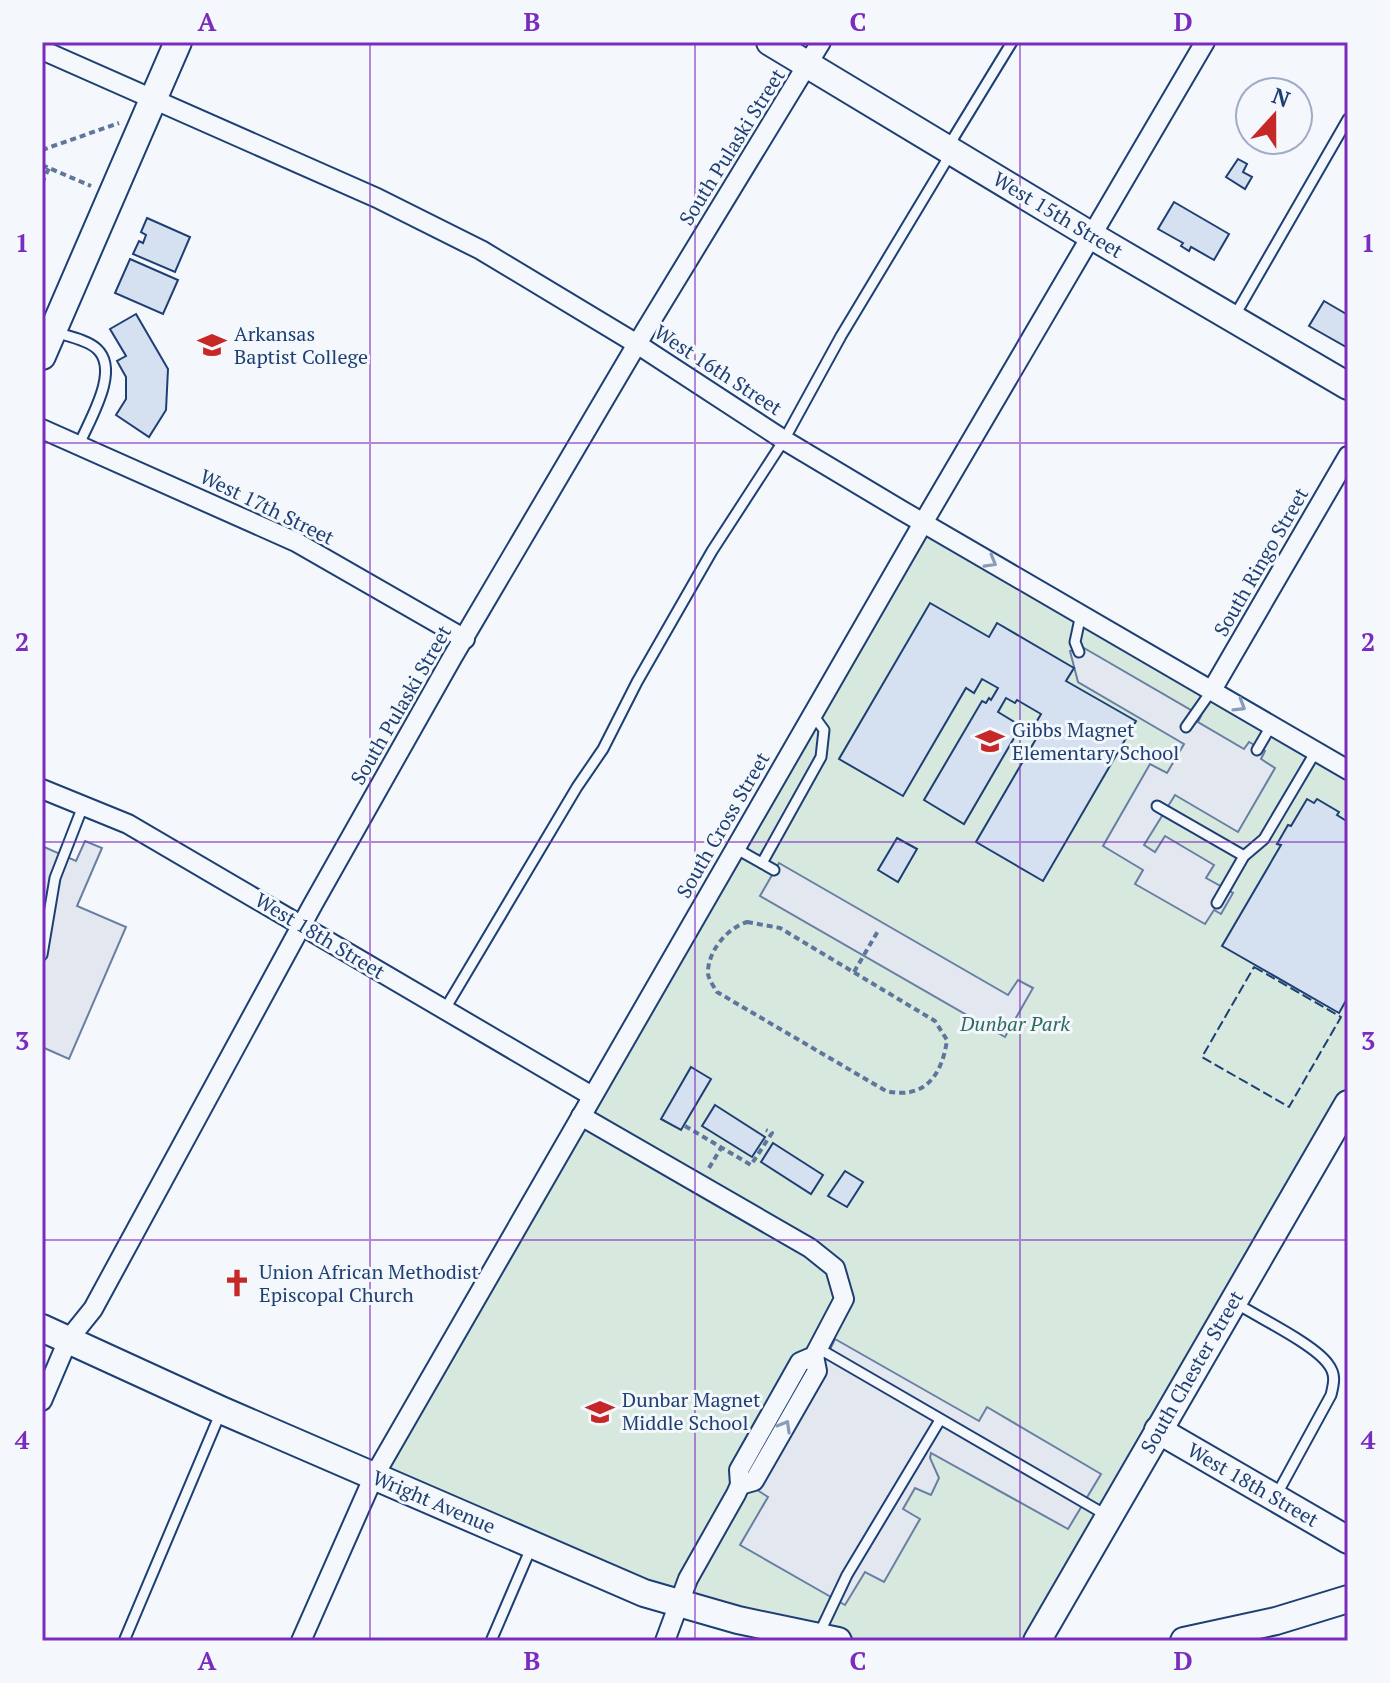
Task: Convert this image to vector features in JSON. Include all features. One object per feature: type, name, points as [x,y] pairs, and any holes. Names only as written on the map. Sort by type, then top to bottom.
[{"type":"main road","points":[[42,356],[178,42]]},
{"type":"main road","name":"West 15th Street","points":[[770,42],[815,53],[949,150],[1348,386]]},
{"type":"main road","name":"South Chester Street","points":[[1037,1641],[1348,1104]]},
{"type":"main road","name":"Wright Avenue","points":[[42,1328],[221,1410],[644,1593],[828,1639]]},
{"type":"main road","name":"West 18th Street","points":[[1158,1430],[1348,1540]]},
{"type":"main road","points":[[1184,1641],[1276,1621],[1348,1599]]},
{"type":"street","name":"South Cross Street","points":[[301,1641],[374,1476],[923,523],[1205,42]]},
{"type":"street","name":"West 16th Street","points":[[53,49],[153,98],[425,220],[481,250],[637,344],[784,440],[1348,770]]},
{"type":"street","name":"South Pulaski Street","points":[[42,1401],[68,1340],[93,1309],[301,925],[465,639],[637,344],[815,53]]},
{"type":"street","name":"West 17th Street","points":[[42,429],[296,542],[465,639]]},
{"type":"street","name":"South Ringo Street","points":[[1212,690],[1348,456]]},
{"type":"street","name":"West 18th Street","points":[[42,789],[128,824],[592,1096]]},
{"type":"street","points":[[581,1116],[810,1248],[835,1268],[844,1299],[816,1352],[800,1362],[739,1470],[740,1485],[688,1579],[665,1641]]},
{"type":"lane","points":[[445,1009],[577,787],[603,749],[637,682],[712,551],[784,440],[863,298],[945,163],[954,137],[1012,42]]},
{"type":"lane","points":[[1233,318],[1348,119]]},
{"type":"lane","points":[[53,331],[97,349],[104,361],[106,375],[101,398],[79,445]]},
{"type":"lane","points":[[1079,652],[1075,642],[1081,614]]},
{"type":"lane","points":[[1186,727],[1212,690]]},
{"type":"lane","points":[[762,863],[821,757],[824,730],[813,715]]},
{"type":"lane","points":[[1257,750],[1271,725]]},
{"type":"lane","points":[[1217,903],[1244,856],[1264,839],[1316,751]]},
{"type":"lane","points":[[42,955],[55,878],[83,806]]},
{"type":"lane","points":[[1157,806],[1244,856]]},
{"type":"lane","points":[[735,848],[774,870]]},
{"type":"lane","points":[[1233,1302],[1318,1354],[1330,1365],[1335,1379],[1331,1395],[1275,1498]]},
{"type":"lane","points":[[816,1352],[1109,1516]]},
{"type":"lane","points":[[124,1641],[221,1410]]},
{"type":"lane","points":[[828,1639],[847,1575],[940,1420]]},
{"type":"lane","points":[[491,1641],[532,1545]]},
{"type":"path","points":[[42,150],[119,123]]},
{"type":"path","points":[[42,165],[91,186]]},
{"type":"path","points":[[42,183],[49,168]]},
{"type":"path","points":[[754,922],[780,928],[854,972],[935,1021],[947,1040],[944,1063],[925,1088],[901,1094],[886,1091],[717,992],[708,976],[711,959],[725,935],[737,925],[754,922]]},
{"type":"path","points":[[854,972],[878,931]]},
{"type":"path","points":[[685,1126],[751,1165],[772,1133],[766,1130]]},
{"type":"path","points":[[700,1183],[722,1147]]},
{"type":"green space","name":"Dunbar Park","points":[[923,523],[1348,770],[1348,1107],[1037,1641],[840,1641],[678,1603],[374,1477]]},
{"type":"shaded area","points":[[1084,648],[1201,716],[1198,722],[1244,749],[1249,742],[1265,751],[1261,759],[1275,768],[1238,832],[1175,795],[1144,845],[1155,852],[1165,836],[1214,865],[1206,878],[1233,893],[1221,914],[1214,910],[1205,924],[1135,884],[1143,870],[1103,846],[1150,764],[1167,773],[1184,744],[1078,682],[1070,651]]},
{"type":"shaded area","points":[[85,841],[102,848],[77,906],[126,927],[69,1059],[42,1047],[42,846],[76,861]]},
{"type":"shaded area","points":[[779,863],[1008,995],[1018,980],[1033,988],[1005,1037],[760,896]]},
{"type":"shaded area","points":[[835,1339],[979,1421],[987,1407],[1101,1474],[1068,1529],[931,1453],[930,1458],[939,1478],[931,1495],[915,1488],[903,1509],[920,1519],[884,1582],[865,1572],[845,1605],[740,1545],[768,1497],[751,1486],[816,1379]]},
{"type":"building","points":[[1238,159],[1247,164],[1243,172],[1252,177],[1245,189],[1226,177]]},
{"type":"building","points":[[1174,202],[1229,234],[1214,260],[1191,247],[1189,251],[1181,246],[1183,243],[1158,229]]},
{"type":"building","points":[[147,218],[190,237],[175,272],[133,254],[139,241],[143,243],[146,235],[141,232]]},
{"type":"building","points":[[130,259],[178,280],[163,314],[115,293]]},
{"type":"building","points":[[1324,301],[1348,315],[1348,348],[1309,326]]},
{"type":"building","points":[[136,314],[168,369],[166,410],[149,437],[116,415],[126,399],[126,377],[117,361],[126,356],[110,329]]},
{"type":"building","points":[[930,603],[989,637],[997,623],[1074,668],[1066,681],[1136,721],[1043,881],[976,842],[1040,732],[1033,728],[1041,714],[1017,700],[1015,703],[1006,698],[998,712],[1021,726],[964,824],[924,800],[982,701],[986,703],[989,698],[991,700],[998,688],[982,679],[974,693],[966,688],[903,796],[839,759]]},
{"type":"building","points":[[1307,799],[1314,803],[1317,799],[1339,812],[1337,815],[1348,822],[1348,997],[1339,1013],[1222,946],[1281,845],[1277,844]]},
{"type":"building","points":[[897,838],[917,849],[898,882],[878,870]]},
{"type":"building","points":[[691,1067],[711,1079],[681,1130],[661,1119]]},
{"type":"building","points":[[715,1105],[765,1137],[752,1157],[702,1126]]},
{"type":"building","points":[[773,1143],[823,1175],[811,1194],[761,1162]]},
{"type":"building","points":[[845,1171],[863,1182],[847,1207],[828,1196]]},
{"type":"fence","points":[[1254,967],[1341,1017],[1289,1107],[1202,1057],[1254,967]]},
{"type":"place","name":"Arkansas Baptist College","points":[[212,345]]},
{"type":"place","name":"Gibbs Magnet Elementary School","points":[[990,741]]},
{"type":"place","name":"Union African Methodist Episcopal Church","points":[[237,1283]]},
{"type":"place","name":"Dunbar Magnet Middle School","points":[[600,1412]]}]
